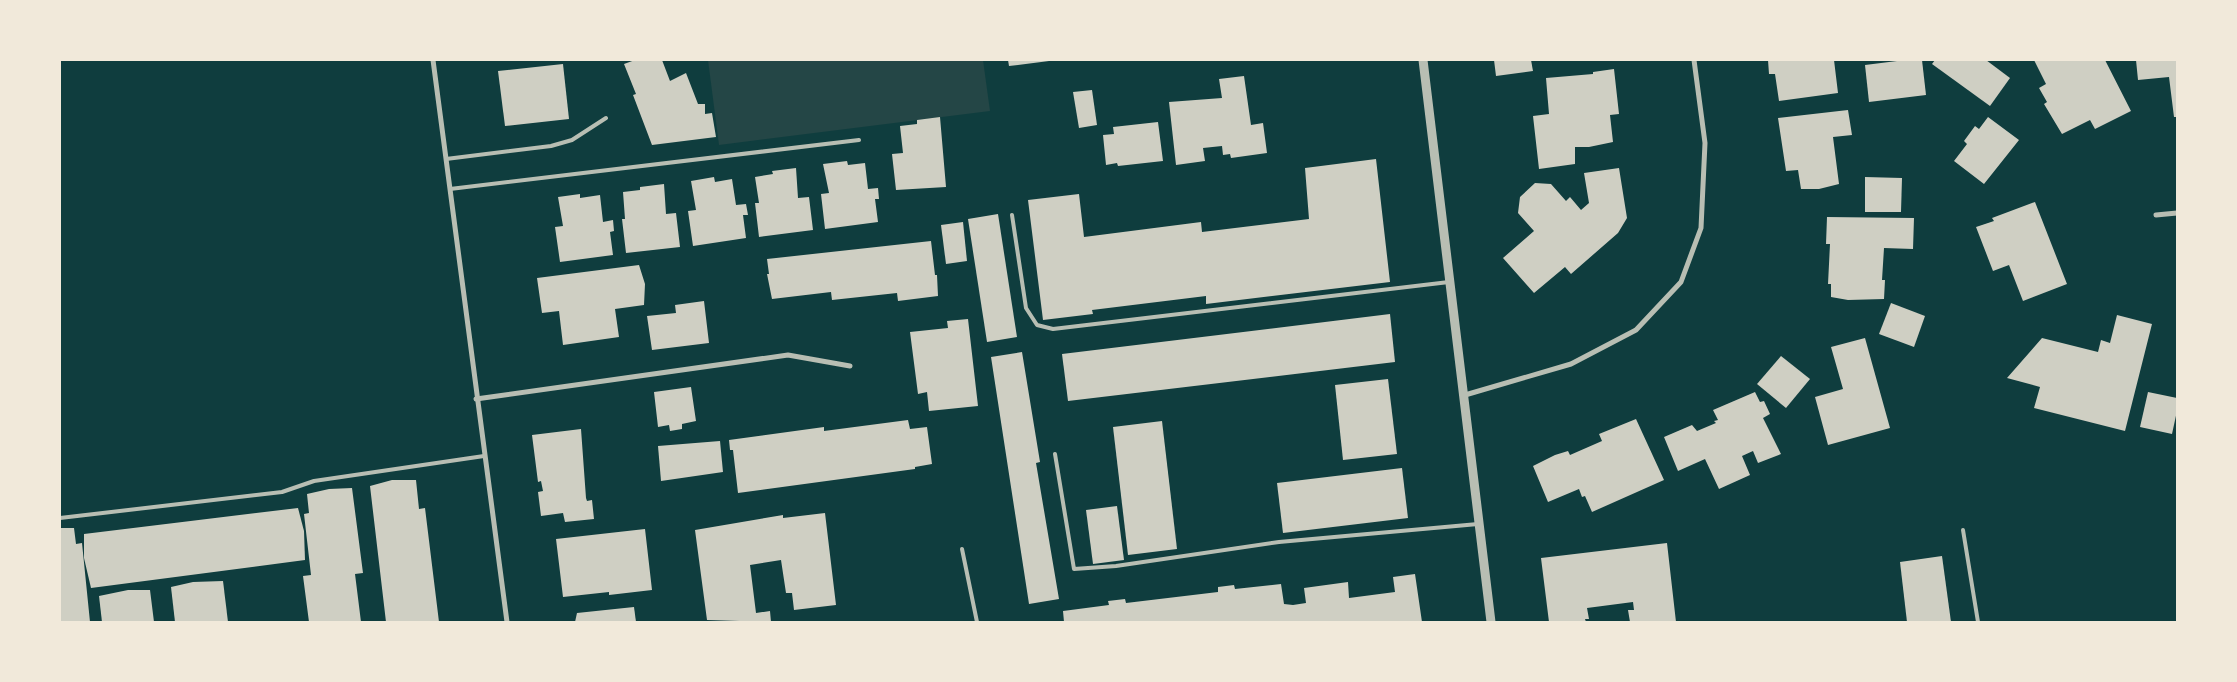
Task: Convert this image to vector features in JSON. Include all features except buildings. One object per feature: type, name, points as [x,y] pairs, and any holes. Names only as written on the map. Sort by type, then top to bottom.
[{"type":"street","points":[[433,60],[476,399],[507,622]]},
{"type":"street","points":[[1423,60],[1491,622]]},
{"type":"street","points":[[1465,395],[1571,364],[1636,330],[1681,282],[1701,228],[1705,143],[1694,60]]},
{"type":"street","points":[[2156,215],[2177,213]]},
{"type":"street","points":[[476,399],[788,355],[850,366]]},
{"type":"lane","points":[[446,159],[551,146],[572,140],[606,118]]},
{"type":"lane","points":[[450,189],[859,140]]},
{"type":"lane","points":[[1012,215],[1026,308],[1037,325],[1053,329],[1451,282]]},
{"type":"lane","points":[[1055,454],[1074,569],[1116,566],[1279,542],[1480,524]]},
{"type":"lane","points":[[60,518],[282,492],[314,481],[484,456]]},
{"type":"lane","points":[[1963,530],[1978,622]]},
{"type":"lane","points":[[962,549],[977,622]]},
{"type":"shaded area","points":[[708,60],[983,60],[990,111],[719,145]]}]
